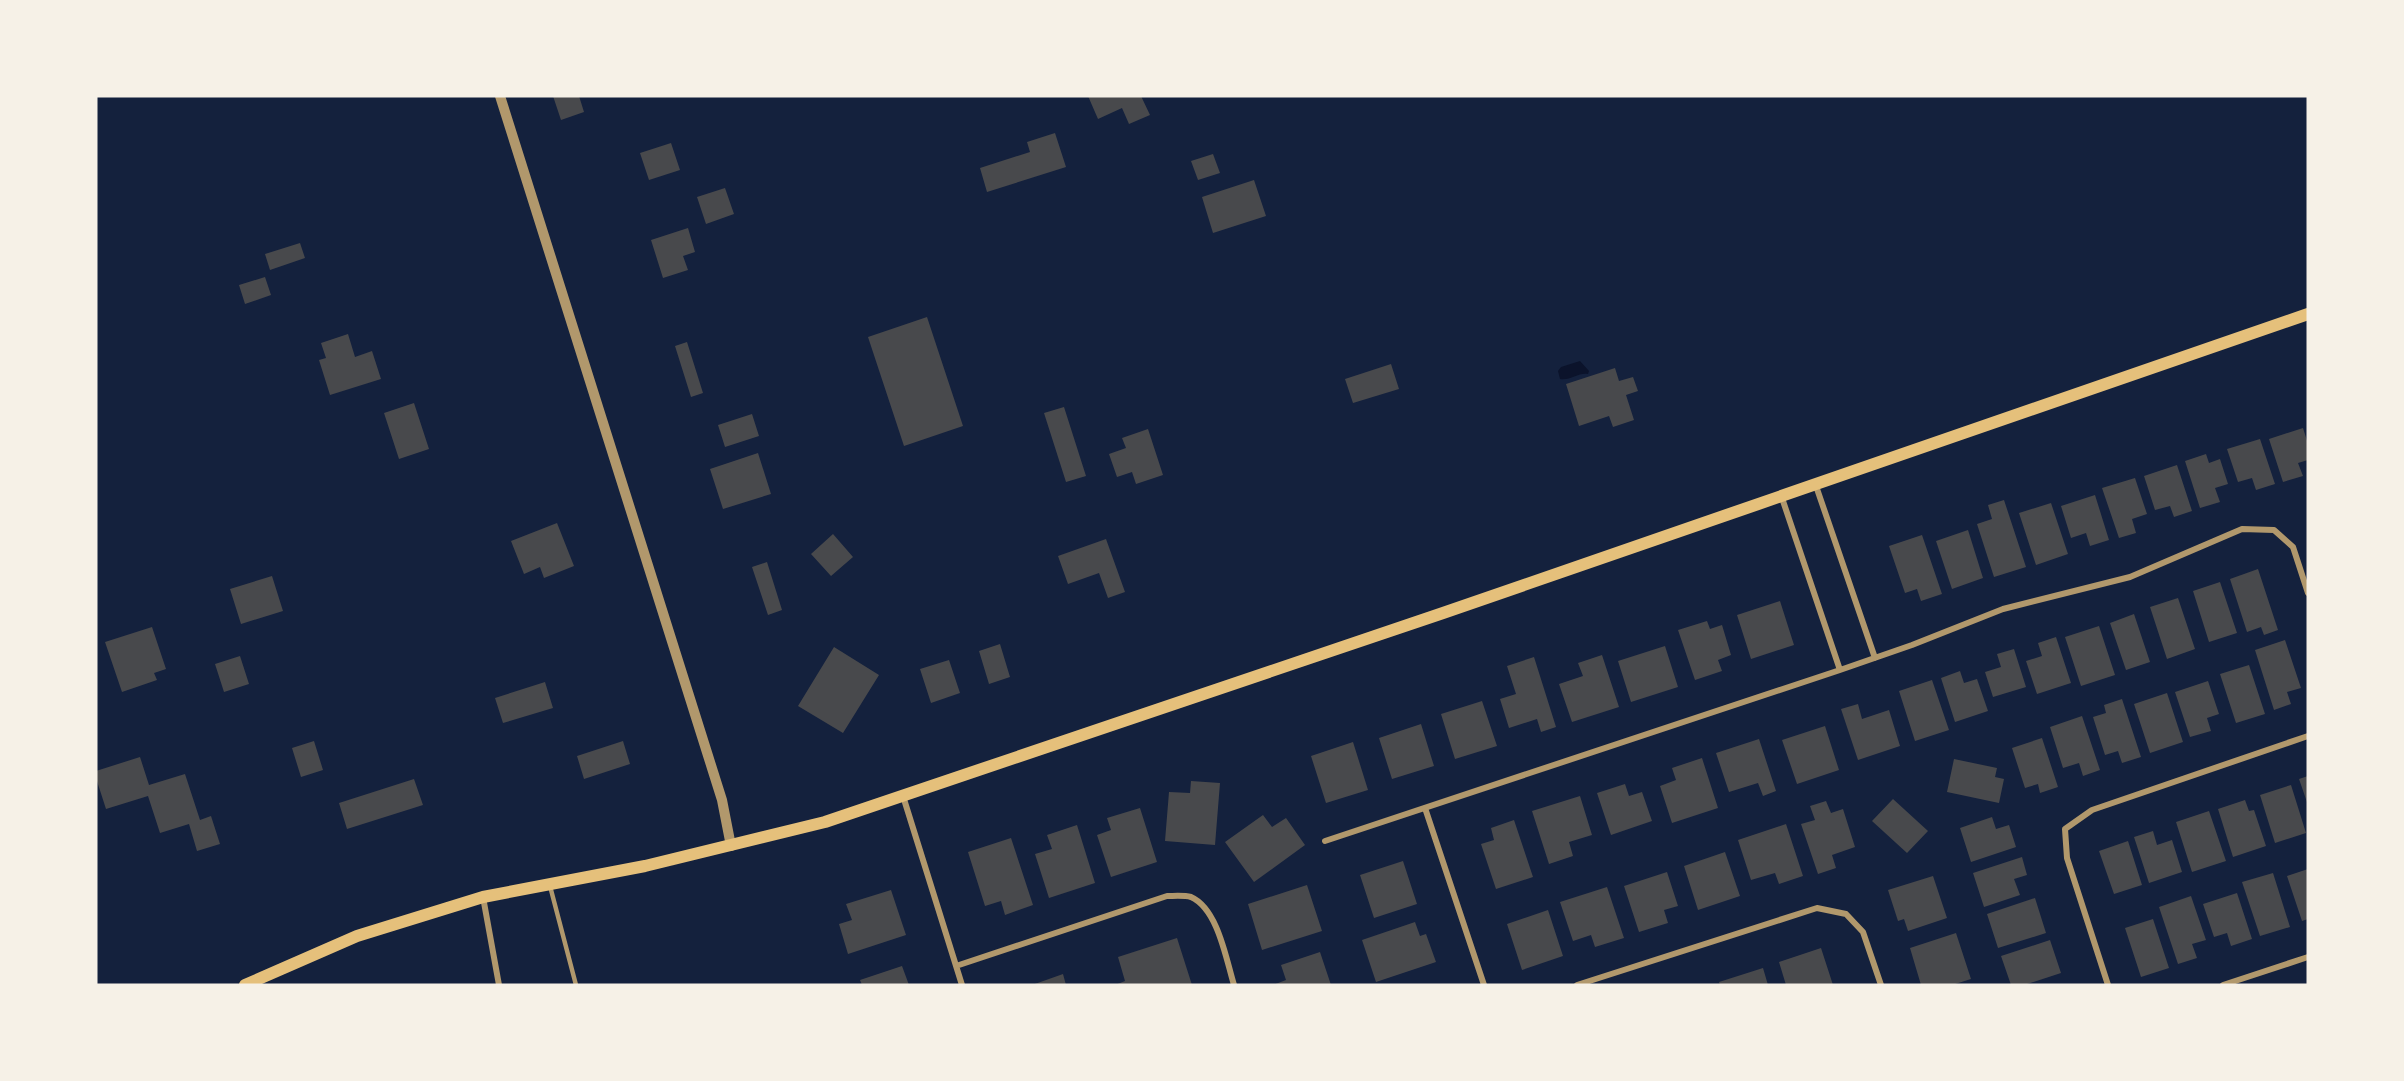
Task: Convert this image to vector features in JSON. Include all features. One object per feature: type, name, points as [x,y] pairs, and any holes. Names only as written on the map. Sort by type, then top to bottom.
[{"type":"main road","points":[[245,985],[357,936],[483,897],[645,866],[825,822],[1389,631],[2308,314]]},
{"type":"street","points":[[500,96],[722,800],[731,846]]},
{"type":"street","points":[[1815,483],[1875,658]]},
{"type":"street","points":[[1781,495],[1840,670]]},
{"type":"street","points":[[1325,841],[1840,670],[2003,609],[2130,578],[2242,529],[2274,530],[2293,547],[2308,593]]},
{"type":"street","points":[[2108,985],[2067,858],[2065,829],[2092,810],[2308,736]]},
{"type":"street","points":[[903,795],[962,985]]},
{"type":"street","points":[[1425,808],[1484,985]]},
{"type":"street","points":[[956,966],[1167,896],[1190,896],[1204,906],[1214,921],[1234,985]]},
{"type":"street","points":[[483,897],[499,985]]},
{"type":"street","points":[[1577,985],[1817,908],[1846,914],[1863,932],[1881,985]]},
{"type":"street","points":[[2223,985],[2308,957]]},
{"type":"lane","points":[[549,883],[576,985]]},
{"type":"water","points":[[1580,361],[1589,371],[1588,374],[1560,379],[1558,371],[1561,367]]},
{"type":"building","points":[[553,96],[579,96],[584,112],[561,120]]},
{"type":"building","points":[[1088,96],[1141,96],[1150,115],[1129,124],[1122,108],[1098,119]]},
{"type":"building","points":[[1055,133],[1066,167],[987,192],[980,168],[1030,152],[1027,142]]},
{"type":"building","points":[[671,143],[680,170],[649,180],[640,153]]},
{"type":"building","points":[[1213,154],[1220,173],[1198,180],[1191,161]]},
{"type":"building","points":[[1254,180],[1266,216],[1213,233],[1202,197]]},
{"type":"building","points":[[725,188],[734,214],[706,224],[697,197]]},
{"type":"building","points":[[688,228],[695,252],[683,256],[688,270],[663,278],[651,240]]},
{"type":"building","points":[[300,243],[305,258],[270,270],[265,254]]},
{"type":"building","points":[[265,277],[271,295],[245,304],[239,285]]},
{"type":"building","points":[[927,317],[963,426],[904,446],[868,337]]},
{"type":"building","points":[[348,334],[355,357],[372,351],[381,379],[330,395],[319,360],[326,358],[321,343]]},
{"type":"building","points":[[687,342],[703,393],[691,397],[675,346]]},
{"type":"building","points":[[1391,364],[1399,389],[1353,403],[1345,379]]},
{"type":"building","points":[[1615,368],[1619,381],[1633,377],[1638,391],[1626,395],[1634,420],[1613,427],[1609,416],[1579,426],[1566,384]]},
{"type":"building","points":[[414,403],[429,449],[399,459],[384,413]]},
{"type":"building","points":[[1064,407],[1086,476],[1066,482],[1044,413]]},
{"type":"building","points":[[752,414],[759,436],[725,447],[718,425]]},
{"type":"building","points":[[2303,428],[2308,444],[2308,460],[2298,463],[2303,476],[2283,482],[2269,439]]},
{"type":"building","points":[[1148,429],[1163,475],[1136,484],[1132,472],[1117,477],[1109,454],[1126,448],[1122,438]]},
{"type":"building","points":[[2260,439],[2275,484],[2256,490],[2252,478],[2238,482],[2227,449]]},
{"type":"building","points":[[758,453],[771,494],[723,509],[710,469]]},
{"type":"building","points":[[2206,454],[2209,463],[2220,459],[2228,484],[2215,488],[2220,502],[2200,508],[2185,461]]},
{"type":"building","points":[[2177,465],[2192,511],[2174,517],[2170,506],[2155,510],[2144,476]]},
{"type":"building","points":[[2135,478],[2147,514],[2132,519],[2136,533],[2119,538],[2102,488]]},
{"type":"building","points":[[2095,495],[2109,540],[2090,546],[2086,533],[2071,538],[2061,506]]},
{"type":"building","points":[[2004,500],[2026,567],[1994,577],[1977,524],[1992,519],[1988,505]]},
{"type":"building","points":[[2051,503],[2068,554],[2036,565],[2019,513]]},
{"type":"building","points":[[557,523],[574,566],[544,578],[540,567],[524,574],[511,541]]},
{"type":"building","points":[[1968,530],[1983,578],[1952,589],[1936,541]]},
{"type":"building","points":[[833,534],[853,557],[831,576],[811,554]]},
{"type":"building","points":[[1922,535],[1942,594],[1921,601],[1917,589],[1905,593],[1889,546]]},
{"type":"building","points":[[1106,539],[1125,592],[1108,598],[1099,573],[1068,584],[1058,556]]},
{"type":"building","points":[[767,562],[782,610],[768,615],[752,567]]},
{"type":"building","points":[[2258,569],[2278,630],[2264,635],[2261,627],[2247,632],[2230,579]]},
{"type":"building","points":[[272,576],[283,611],[241,624],[230,589]]},
{"type":"building","points":[[2220,582],[2237,633],[2209,642],[2193,591]]},
{"type":"building","points":[[2178,598],[2195,649],[2167,659],[2150,607]]},
{"type":"building","points":[[1780,601],[1794,645],[1751,659],[1737,615]]},
{"type":"building","points":[[2134,614],[2150,662],[2126,670],[2110,623]]},
{"type":"building","points":[[1707,621],[1710,629],[1722,625],[1731,655],[1718,660],[1722,671],[1695,680],[1678,630]]},
{"type":"building","points":[[2099,626],[2115,675],[2081,686],[2065,637]]},
{"type":"building","points":[[152,627],[166,669],[154,673],[157,680],[122,692],[105,642]]},
{"type":"building","points":[[2056,637],[2071,683],[2037,694],[2026,661],[2042,656],[2038,643]]},
{"type":"building","points":[[2285,640],[2301,688],[2287,692],[2291,704],[2274,710],[2255,650]]},
{"type":"building","points":[[1000,644],[1010,677],[989,684],[979,651]]},
{"type":"building","points":[[1665,646],[1678,687],[1631,702],[1618,661]]},
{"type":"building","points":[[834,647],[879,675],[843,733],[798,706]]},
{"type":"building","points":[[2014,649],[2026,687],[1993,697],[1985,672],[2001,667],[1997,654]]},
{"type":"building","points":[[1602,655],[1619,707],[1572,722],[1559,684],[1583,676],[1578,663]]},
{"type":"building","points":[[240,656],[249,684],[224,692],[215,664]]},
{"type":"building","points":[[1534,657],[1556,727],[1541,732],[1537,719],[1509,728],[1500,699],[1516,694],[1507,666]]},
{"type":"building","points":[[949,660],[960,693],[931,703],[920,669]]},
{"type":"building","points":[[2249,665],[2265,714],[2236,723],[2220,674]]},
{"type":"building","points":[[1960,671],[1964,683],[1977,679],[1988,711],[1955,722],[1941,678]]},
{"type":"building","points":[[1932,680],[1949,730],[1915,741],[1899,691]]},
{"type":"building","points":[[2208,681],[2219,714],[2207,718],[2211,731],[2190,737],[2175,692]]},
{"type":"building","points":[[545,682],[553,708],[503,723],[495,698]]},
{"type":"building","points":[[2167,693],[2183,742],[2150,753],[2134,704]]},
{"type":"building","points":[[2122,699],[2141,757],[2122,763],[2118,751],[2105,755],[2093,717],[2106,713],[2104,705]]},
{"type":"building","points":[[1482,701],[1497,746],[1455,759],[1441,714]]},
{"type":"building","points":[[1858,704],[1862,719],[1889,710],[1900,746],[1858,760],[1841,709]]},
{"type":"building","points":[[2082,716],[2100,770],[2083,776],[2079,763],[2063,768],[2050,727]]},
{"type":"building","points":[[1421,724],[1434,766],[1392,779],[1379,738]]},
{"type":"building","points":[[1825,726],[1839,770],[1797,784],[1782,740]]},
{"type":"building","points":[[2042,738],[2058,787],[2040,793],[2038,784],[2025,788],[2012,748]]},
{"type":"building","points":[[1759,739],[1776,791],[1763,796],[1758,783],[1729,792],[1716,753]]},
{"type":"building","points":[[314,741],[323,770],[301,777],[292,748]]},
{"type":"building","points":[[623,741],[630,764],[584,779],[577,756]]},
{"type":"building","points":[[1353,742],[1368,790],[1326,803],[1311,756]]},
{"type":"building","points":[[140,757],[149,785],[185,774],[200,820],[211,816],[220,844],[197,851],[189,824],[160,833],[148,796],[106,809],[96,771]]},
{"type":"building","points":[[1702,758],[1718,808],[1672,823],[1660,786],[1676,780],[1672,768]]},
{"type":"building","points":[[1954,759],[1997,768],[1995,777],[2004,779],[1999,803],[1947,792]]},
{"type":"building","points":[[2308,776],[2308,805],[2299,779]]},
{"type":"building","points":[[414,779],[423,805],[347,829],[339,803]]},
{"type":"building","points":[[1191,781],[1220,783],[1215,845],[1165,841],[1169,792],[1190,793]]},
{"type":"building","points":[[1625,784],[1629,796],[1642,792],[1652,821],[1611,835],[1597,793]]},
{"type":"building","points":[[2291,785],[2306,833],[2275,843],[2260,795]]},
{"type":"building","points":[[1580,796],[1592,835],[1569,842],[1573,856],[1549,864],[1532,811]]},
{"type":"building","points":[[1893,799],[1928,831],[1907,853],[1872,821]]},
{"type":"building","points":[[2245,800],[2249,811],[2254,810],[2266,846],[2233,857],[2218,809]]},
{"type":"building","points":[[1826,801],[1831,813],[1843,809],[1855,847],[1832,855],[1836,868],[1818,874],[1801,824],[1815,820],[1810,806]]},
{"type":"building","points":[[1140,808],[1157,862],[1111,877],[1097,835],[1111,830],[1107,818]]},
{"type":"building","points":[[2209,811],[2226,861],[2192,872],[2176,822]]},
{"type":"building","points":[[1263,815],[1272,827],[1286,818],[1305,845],[1254,882],[1225,842]]},
{"type":"building","points":[[1992,817],[1996,829],[2009,825],[2016,847],[1971,862],[1960,828]]},
{"type":"building","points":[[1514,820],[1533,877],[1496,889],[1481,844],[1494,840],[1491,828]]},
{"type":"building","points":[[1786,824],[1803,876],[1779,884],[1775,873],[1751,880],[1738,840]]},
{"type":"building","points":[[1077,825],[1095,883],[1049,898],[1035,854],[1052,849],[1047,835]]},
{"type":"building","points":[[2153,831],[2157,845],[2172,840],[2182,872],[2149,883],[2134,837]]},
{"type":"building","points":[[1011,838],[1033,905],[1005,915],[1001,901],[985,906],[968,852]]},
{"type":"building","points":[[2128,841],[2142,885],[2114,894],[2099,851]]},
{"type":"building","points":[[1725,852],[1740,896],[1698,910],[1684,866]]},
{"type":"building","points":[[2022,857],[2027,875],[2014,879],[2020,895],[1984,907],[1973,873]]},
{"type":"building","points":[[1403,861],[1417,904],[1374,918],[1360,875]]},
{"type":"building","points":[[2308,869],[2308,919],[2302,921],[2287,876]]},
{"type":"building","points":[[1667,872],[1678,906],[1664,910],[1668,923],[1639,932],[1624,886]]},
{"type":"building","points":[[2273,873],[2290,927],[2260,936],[2242,882]]},
{"type":"building","points":[[1933,876],[1947,918],[1908,931],[1904,919],[1898,921],[1888,890]]},
{"type":"building","points":[[1307,885],[1322,931],[1262,950],[1248,904]]},
{"type":"building","points":[[1607,887],[1624,938],[1595,947],[1591,935],[1573,941],[1560,902]]},
{"type":"building","points":[[891,890],[906,935],[848,954],[839,924],[852,920],[846,904]]},
{"type":"building","points":[[2237,893],[2252,939],[2231,946],[2227,933],[2214,937],[2203,904]]},
{"type":"building","points":[[2191,896],[2206,940],[2192,944],[2197,958],[2178,964],[2159,907]]},
{"type":"building","points":[[2035,898],[2046,933],[1998,948],[1987,914]]},
{"type":"building","points":[[1548,910],[1563,956],[1522,970],[1507,924]]},
{"type":"building","points":[[2153,919],[2169,968],[2141,977],[2125,928]]},
{"type":"building","points":[[1415,922],[1420,936],[1426,934],[1436,962],[1376,982],[1362,940]]},
{"type":"building","points":[[1956,933],[1971,979],[1952,985],[1921,985],[1910,948]]},
{"type":"building","points":[[1177,938],[1192,985],[1115,985],[1125,981],[1118,957]]},
{"type":"building","points":[[2050,940],[2061,973],[2024,985],[2011,985],[2001,956]]},
{"type":"building","points":[[1821,948],[1833,985],[1786,985],[1779,962]]},
{"type":"building","points":[[1320,952],[1331,985],[1273,985],[1286,980],[1281,965]]},
{"type":"building","points":[[902,966],[909,985],[862,985],[860,980]]},
{"type":"building","points":[[1763,968],[1768,985],[1720,985],[1719,982]]},
{"type":"building","points":[[1063,974],[1066,985],[1032,985]]}]
